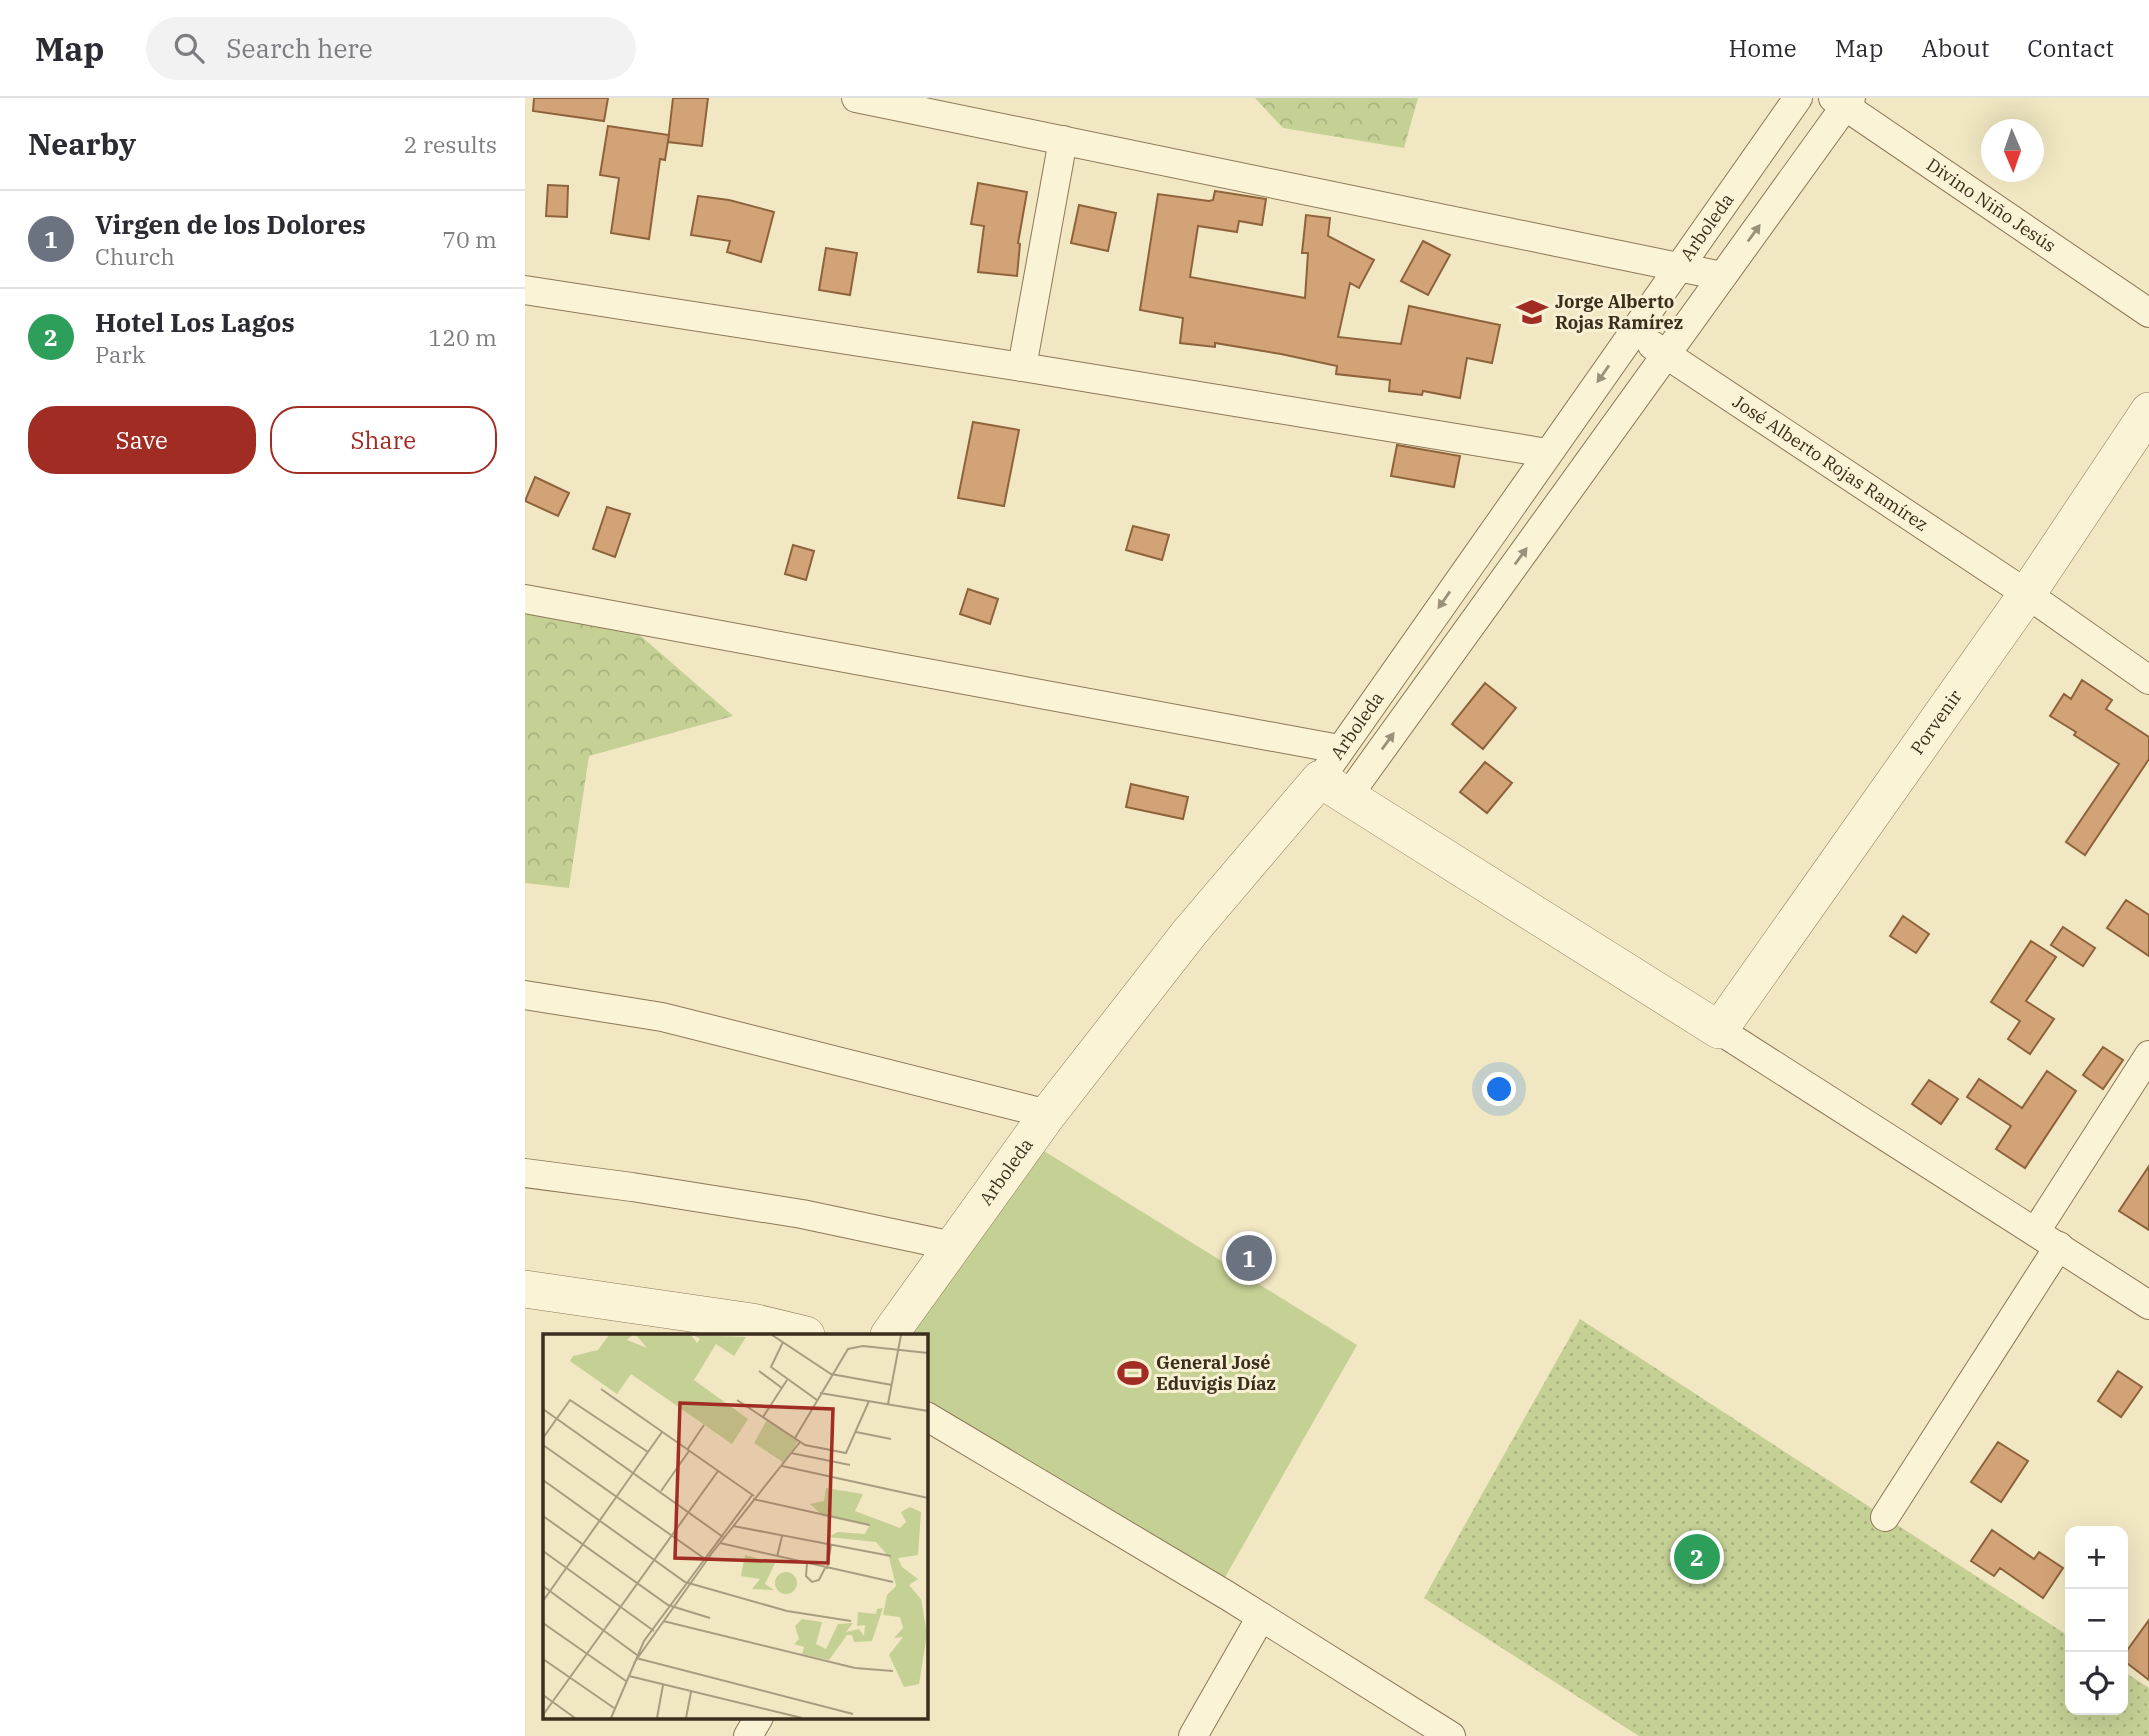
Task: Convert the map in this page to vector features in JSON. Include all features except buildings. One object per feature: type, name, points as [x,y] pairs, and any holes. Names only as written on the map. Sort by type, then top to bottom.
[{"type":"street","points":[[856,98],[1723,276]]},
{"type":"street","name":"Arboleda","points":[[1336,775],[1547,453],[1798,98]]},
{"type":"street","name":"Arboleda","points":[[890,1334],[1048,1114],[1191,932],[1336,775],[1666,354],[1843,101]]},
{"type":"street","name":"Divino Niño Jesús","points":[[1843,101],[2149,313]]},
{"type":"street","points":[[1023,367],[1063,140]]},
{"type":"street","points":[[525,290],[1023,367],[1547,453]]},
{"type":"street","name":"José Alberto Rojas Ramírez","points":[[1632,332],[2027,594],[2149,680]]},
{"type":"street","name":"Porvenir","points":[[1719,1030],[2027,594],[2149,411]]},
{"type":"street","points":[[525,599],[1336,775],[1719,1030],[2149,1305]]},
{"type":"street","points":[[525,995],[662,1017],[1048,1114]]},
{"type":"street","points":[[2036,1231],[2149,1055]]},
{"type":"street","points":[[525,1173],[802,1214],[953,1246]]},
{"type":"street","points":[[1885,1517],[2059,1246]]},
{"type":"street","points":[[525,1289],[752,1322],[802,1334]]},
{"type":"street","points":[[927,1417],[1261,1617],[1451,1736]]},
{"type":"street","points":[[1193,1736],[1261,1617]]},
{"type":"street","points":[[748,1736],[758,1718]]},
{"type":"green space","points":[[1255,98],[1418,98],[1404,148],[1283,128]]},
{"type":"green space","points":[[525,586],[597,598],[733,716],[589,756],[569,888],[525,883]]},
{"type":"green space","name":"General José Eduvigis Díaz","points":[[1031,1143],[1357,1345],[1220,1586],[927,1401],[927,1334],[910,1334]]},
{"type":"green space","points":[[1580,1319],[2065,1634],[2065,1715],[2128,1715],[2128,1674],[2149,1688],[2149,1736],[1639,1736],[1424,1598]]},
{"type":"place","name":"Jorge Alberto Rojas Ramírez","points":[[1532,312]]},
{"type":"place","name":"Virgen de los Dolores","points":[[1249,1258]]},
{"type":"place","name":"General José Eduvigis Díaz","points":[[1133,1373]]},
{"type":"place","name":"Hotel Los Lagos","points":[[1697,1557]]}]
